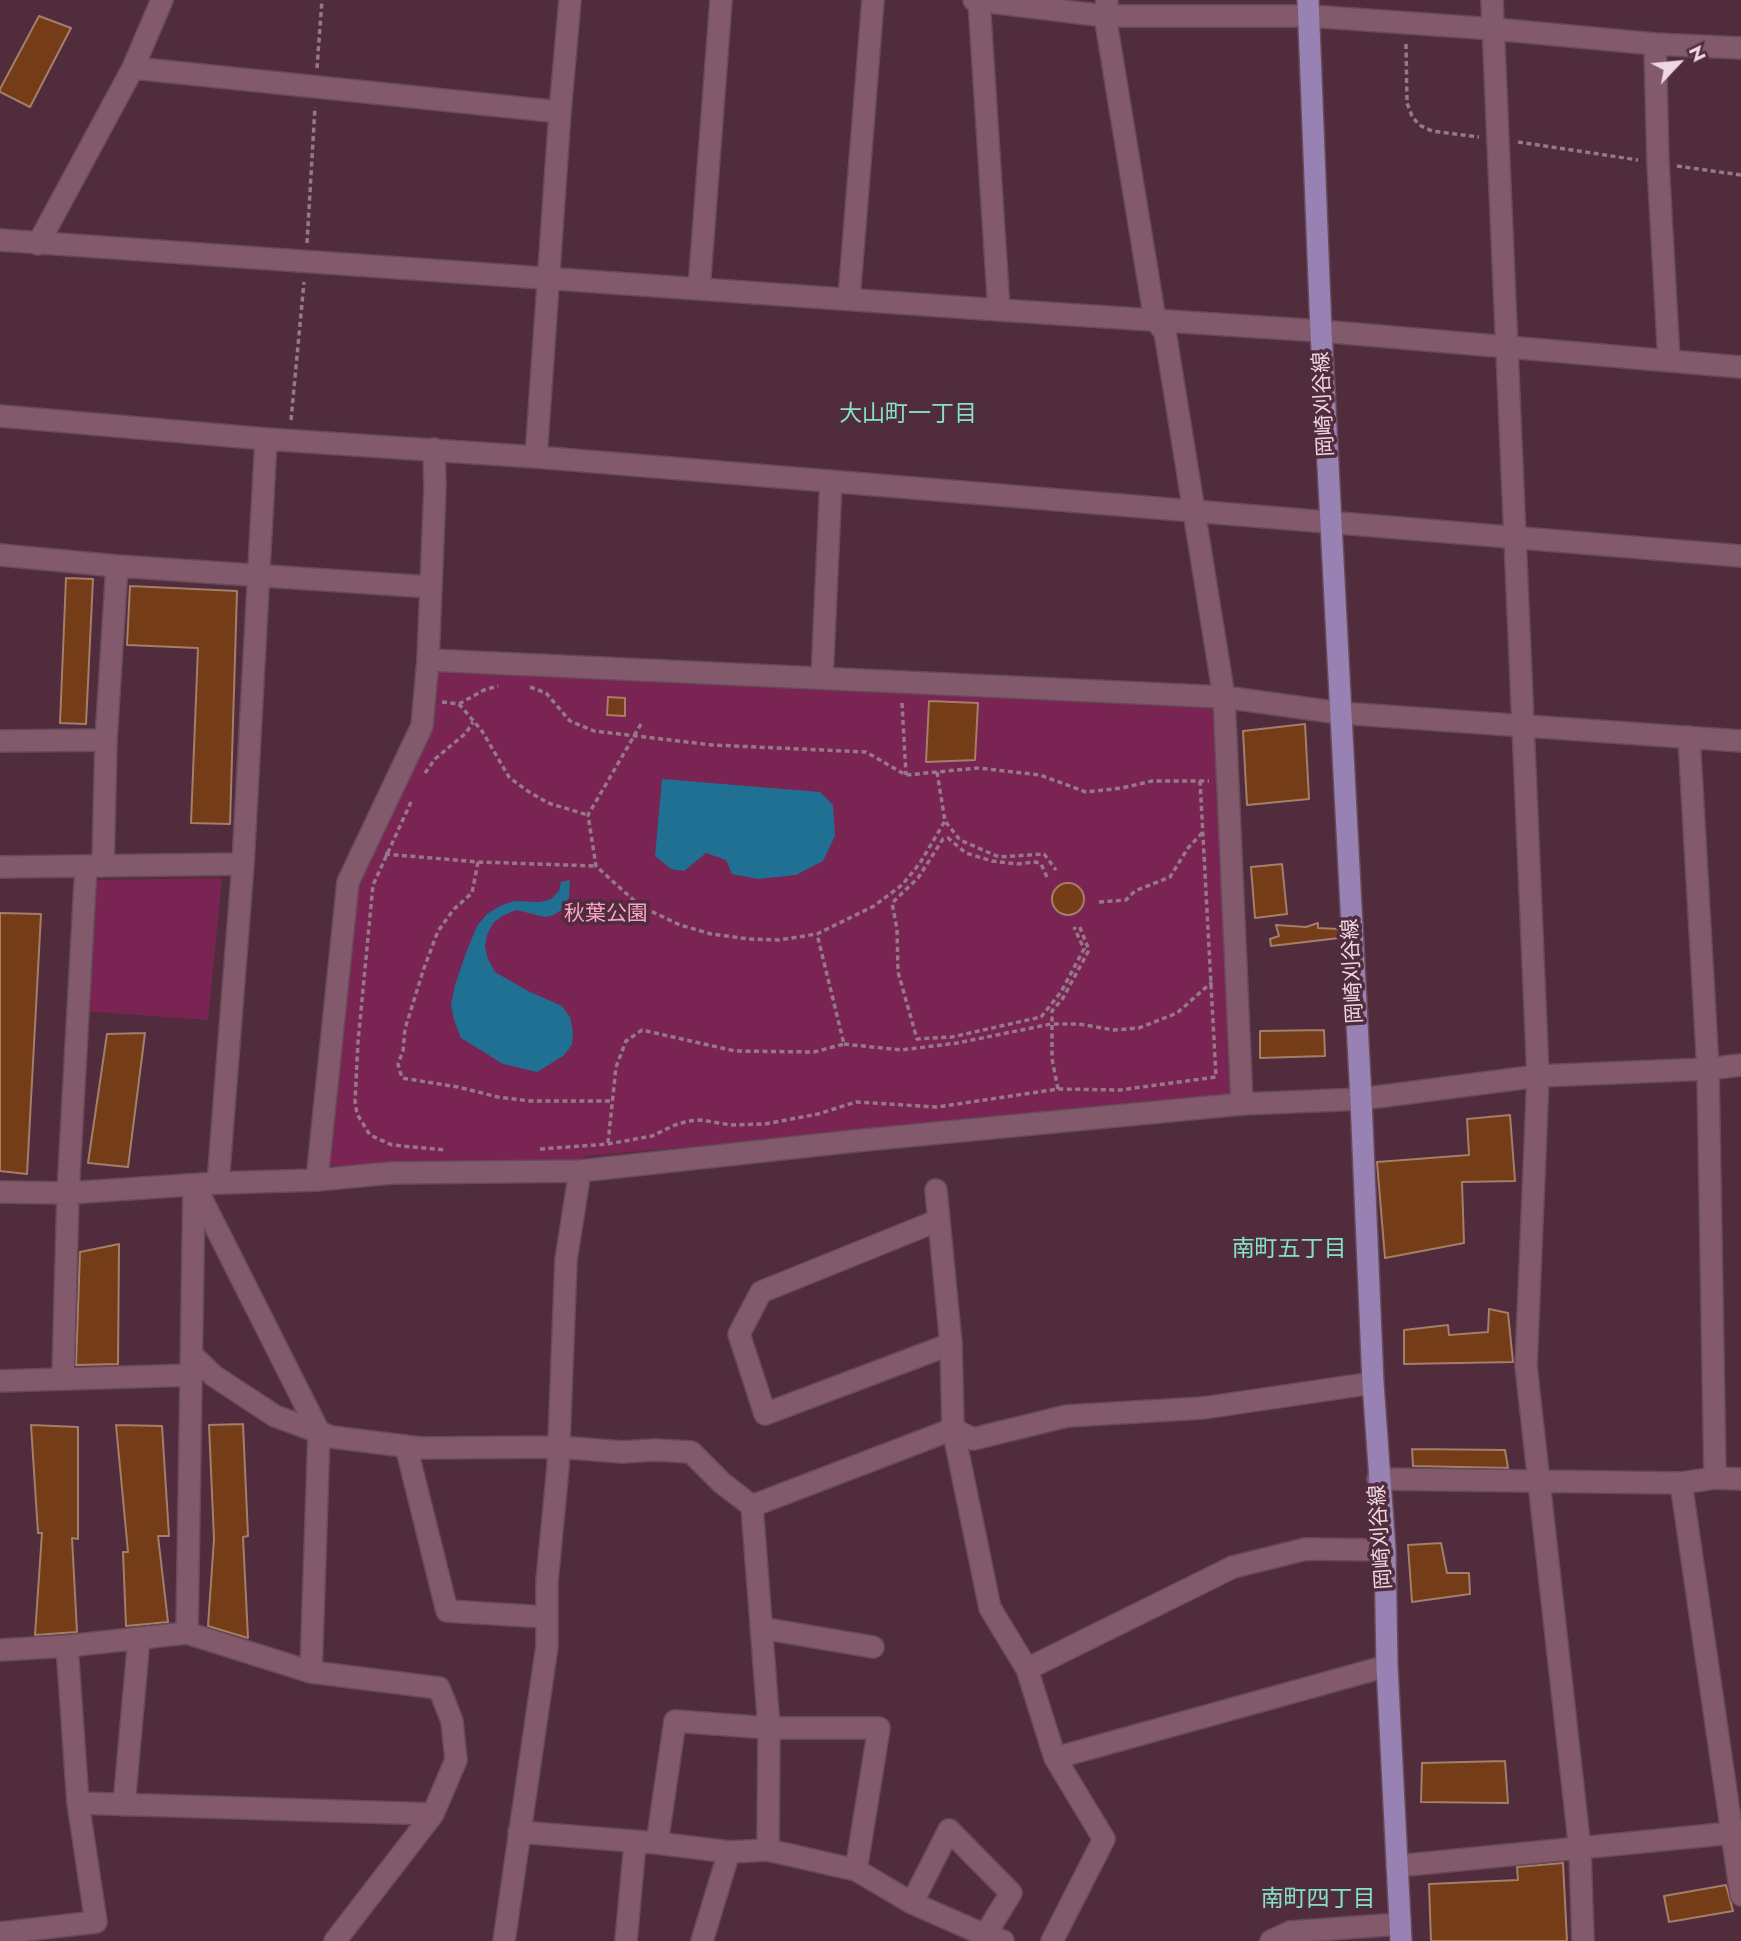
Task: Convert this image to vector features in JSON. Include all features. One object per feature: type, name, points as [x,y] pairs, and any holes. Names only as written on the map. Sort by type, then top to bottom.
[{"type":"main road","name":"岡崎刈谷線","points":[[1309,8],[1321,331],[1378,1479],[1385,1550],[1387,1666],[1400,1932]]},
{"type":"street","points":[[38,244],[132,68],[162,0]]},
{"type":"street","points":[[536,457],[570,0]]},
{"type":"street","points":[[699,289],[721,0]]},
{"type":"street","points":[[849,298],[873,0]]},
{"type":"street","points":[[999,310],[977,0],[1106,8],[1309,8],[1406,24],[1655,44],[1741,48]]},
{"type":"street","points":[[1492,0],[1538,1076],[1526,1366],[1580,1850],[1583,1941]]},
{"type":"street","points":[[1106,8],[1155,320],[1165,332],[1224,696],[1242,1104]]},
{"type":"street","points":[[1655,44],[1658,163],[1669,361]]},
{"type":"street","points":[[132,68],[560,112]]},
{"type":"street","points":[[0,240],[1321,331],[1741,367]]},
{"type":"street","points":[[0,416],[1741,556]]},
{"type":"street","points":[[218,1183],[243,864],[266,439]]},
{"type":"street","points":[[317,1180],[348,882],[422,726],[428,660],[435,487],[433,449]]},
{"type":"street","points":[[822,678],[831,481]]},
{"type":"street","points":[[0,555],[117,566],[430,587]]},
{"type":"street","points":[[63,1378],[68,1193],[106,740],[117,566]]},
{"type":"street","points":[[428,660],[1224,696],[1340,713],[1741,741]]},
{"type":"street","points":[[1689,737],[1708,1069],[1716,1478]]},
{"type":"street","points":[[0,741],[106,740]]},
{"type":"street","points":[[0,867],[243,864]]},
{"type":"street","points":[[0,1192],[68,1193],[218,1183],[317,1180],[391,1173],[580,1171],[854,1141],[1242,1104],[1361,1098],[1538,1076],[1708,1069],[1741,1065]]},
{"type":"street","points":[[504,1941],[547,1646],[546,1617],[558,1447],[566,1260],[580,1171]]},
{"type":"street","points":[[187,1633],[195,1186]]},
{"type":"street","points":[[195,1186],[319,1432],[311,1672]]},
{"type":"street","points":[[936,1190],[951,1345],[953,1429],[990,1608],[1027,1669],[1055,1758],[1104,1839],[1052,1941]]},
{"type":"street","points":[[939,1220],[761,1292],[738,1334],[765,1414],[951,1345]]},
{"type":"street","points":[[0,1381],[63,1378],[193,1365],[275,1416],[332,1437],[420,1448],[558,1447],[621,1452],[691,1452],[722,1483],[752,1506],[769,1728],[768,1850]]},
{"type":"street","points":[[752,1506],[953,1429],[972,1439],[1067,1416],[1203,1408],[1373,1383]]},
{"type":"street","points":[[406,1446],[447,1612],[546,1617]]},
{"type":"street","points":[[1378,1479],[1681,1483],[1716,1478],[1741,1479]]},
{"type":"street","points":[[1681,1483],[1737,1832],[1741,1895]]},
{"type":"street","points":[[1027,1669],[1233,1567],[1306,1549],[1385,1550]]},
{"type":"street","points":[[761,1628],[873,1647]]},
{"type":"street","points":[[0,1650],[187,1633],[311,1672],[439,1688],[452,1721],[456,1760],[433,1814],[335,1941]]},
{"type":"street","points":[[124,1805],[139,1638]]},
{"type":"street","points":[[0,1933],[96,1922],[78,1804],[67,1646]]},
{"type":"street","points":[[1055,1758],[1387,1666]]},
{"type":"street","points":[[657,1843],[675,1721],[769,1728],[879,1728],[856,1870]]},
{"type":"street","points":[[78,1804],[433,1814]]},
{"type":"street","points":[[519,1832],[657,1843],[729,1852],[768,1850],[856,1870],[912,1903],[994,1938],[1012,1893],[949,1830],[912,1903]]},
{"type":"street","points":[[1396,1867],[1737,1832]]},
{"type":"street","points":[[626,1941],[635,1843]]},
{"type":"street","points":[[702,1941],[729,1852]]},
{"type":"street","points":[[1271,1941],[1290,1932],[1400,1932]]},
{"type":"path","points":[[289,440],[306,260],[322,0]]},
{"type":"path","points":[[1406,24],[1407,103],[1419,125],[1432,131],[1741,175]]},
{"type":"path","points":[[901,681],[906,775]]},
{"type":"path","points":[[424,700],[459,704],[484,690],[501,685]]},
{"type":"path","points":[[520,686],[546,693],[570,721],[594,731],[712,745],[866,752],[906,775],[978,768],[1040,775],[1086,792],[1152,781],[1228,783]]},
{"type":"path","points":[[459,704],[482,731],[509,777],[548,803],[588,815]]},
{"type":"path","points":[[425,773],[435,759],[466,733],[474,722]]},
{"type":"path","points":[[641,724],[588,815],[596,866],[640,905],[680,925],[711,934],[749,939],[779,940],[817,934],[874,906],[902,885],[920,863],[944,821]]},
{"type":"path","points":[[937,772],[944,821],[960,840],[999,857],[1044,854],[1056,870]]},
{"type":"path","points":[[540,1149],[608,1144],[652,1136],[688,1121],[701,1120],[731,1125],[765,1124],[818,1114],[856,1102],[937,1107],[1058,1089],[1120,1090],[1216,1077],[1200,781]]},
{"type":"path","points":[[414,796],[373,885],[355,1101],[357,1114],[370,1135],[392,1144],[457,1150]]},
{"type":"path","points":[[1099,902],[1126,900],[1135,891],[1170,877],[1188,848],[1202,833]]},
{"type":"path","points":[[1047,877],[1041,864],[1036,862],[1017,864],[992,861],[966,853],[947,838],[943,839],[918,878],[892,904],[897,929],[898,972],[918,1039],[953,1037],[1041,1017],[1061,992],[1084,949],[1077,926],[1089,950],[1063,998],[1052,1011],[1052,1059],[1058,1089]]},
{"type":"path","points":[[362,849],[387,855],[478,862],[596,866]]},
{"type":"path","points":[[478,862],[472,893],[454,909],[438,931],[424,968],[405,1029],[403,1051],[398,1064],[402,1078],[530,1101],[613,1101]]},
{"type":"path","points":[[817,934],[844,1044]]},
{"type":"path","points":[[609,1168],[608,1144],[616,1067],[626,1041],[642,1030],[735,1051],[814,1052],[844,1044],[901,1050],[957,1043],[1052,1024],[1079,1024],[1114,1030],[1139,1028],[1177,1013],[1210,982]]},
{"type":"green space","name":"秋葉公園","points":[[444,669],[1208,705],[1215,713],[1233,1094],[1227,1099],[587,1156],[574,1163],[335,1167],[328,1163],[357,884],[431,732],[435,676]]},
{"type":"green space","points":[[222,878],[208,1020],[81,1011],[94,880]]},
{"type":"water","points":[[662,779],[820,792],[833,805],[835,836],[823,861],[796,875],[758,879],[732,874],[726,860],[706,853],[684,871],[671,869],[655,856]]},
{"type":"water","points":[[570,880],[569,897],[564,908],[554,915],[545,917],[516,910],[493,923],[487,935],[485,947],[495,972],[562,1006],[570,1017],[573,1032],[572,1045],[563,1056],[537,1072],[503,1064],[461,1038],[454,1020],[451,1005],[466,953],[477,926],[487,914],[514,901],[540,902],[551,899],[559,891],[561,882]]},
{"type":"building","points":[[39,16],[71,28],[30,107],[0,92],[0,89]]},
{"type":"building","points":[[66,578],[93,579],[86,724],[60,723]]},
{"type":"building","points":[[130,586],[237,591],[230,824],[191,823],[198,648],[127,645]]},
{"type":"building","points":[[608,697],[625,698],[625,716],[607,715]]},
{"type":"building","points":[[929,701],[978,703],[975,760],[926,762]]},
{"type":"building","points":[[1305,724],[1309,799],[1247,805],[1243,731]]},
{"type":"building","points":[[1282,864],[1287,914],[1255,918],[1251,867]]},
{"type":"building","points":[[1068,883],[1079,888],[1084,899],[1079,910],[1068,915],[1057,910],[1052,899],[1057,888]]},
{"type":"building","points":[[0,913],[41,914],[27,1174],[0,1171]]},
{"type":"building","points":[[1318,923],[1318,928],[1339,929],[1339,938],[1271,946],[1270,939],[1279,936],[1276,925],[1306,927]]},
{"type":"building","points":[[1324,1030],[1325,1056],[1260,1058],[1260,1031]]},
{"type":"building","points":[[145,1033],[128,1167],[88,1163],[107,1034]]},
{"type":"building","points":[[1510,1115],[1515,1181],[1462,1182],[1464,1243],[1385,1258],[1377,1162],[1469,1155],[1467,1119]]},
{"type":"building","points":[[119,1244],[118,1364],[76,1365],[80,1252]]},
{"type":"building","points":[[1489,1309],[1508,1313],[1513,1362],[1404,1364],[1404,1330],[1448,1325],[1449,1335],[1488,1332]]},
{"type":"building","points":[[243,1424],[248,1536],[243,1537],[248,1638],[208,1626],[214,1539],[209,1425]]},
{"type":"building","points":[[31,1425],[78,1427],[78,1539],[72,1538],[77,1632],[35,1635],[42,1533],[38,1533]]},
{"type":"building","points":[[116,1425],[162,1426],[169,1536],[158,1536],[168,1622],[126,1626],[123,1552],[128,1552]]},
{"type":"building","points":[[1412,1449],[1505,1450],[1508,1468],[1413,1466]]},
{"type":"building","points":[[1441,1543],[1447,1573],[1469,1573],[1470,1594],[1412,1602],[1408,1545]]},
{"type":"building","points":[[1505,1761],[1508,1803],[1421,1802],[1422,1763]]},
{"type":"building","points":[[1563,1863],[1567,1941],[1431,1941],[1429,1884],[1518,1880],[1517,1867]]},
{"type":"building","points":[[1726,1885],[1733,1911],[1669,1922],[1664,1896]]},
{"type":"district","name":"大山町一丁目","points":[[908,415]]},
{"type":"district","name":"南町五丁目","points":[[1289,1250]]},
{"type":"district","name":"南町四丁目","points":[[1318,1900]]}]
